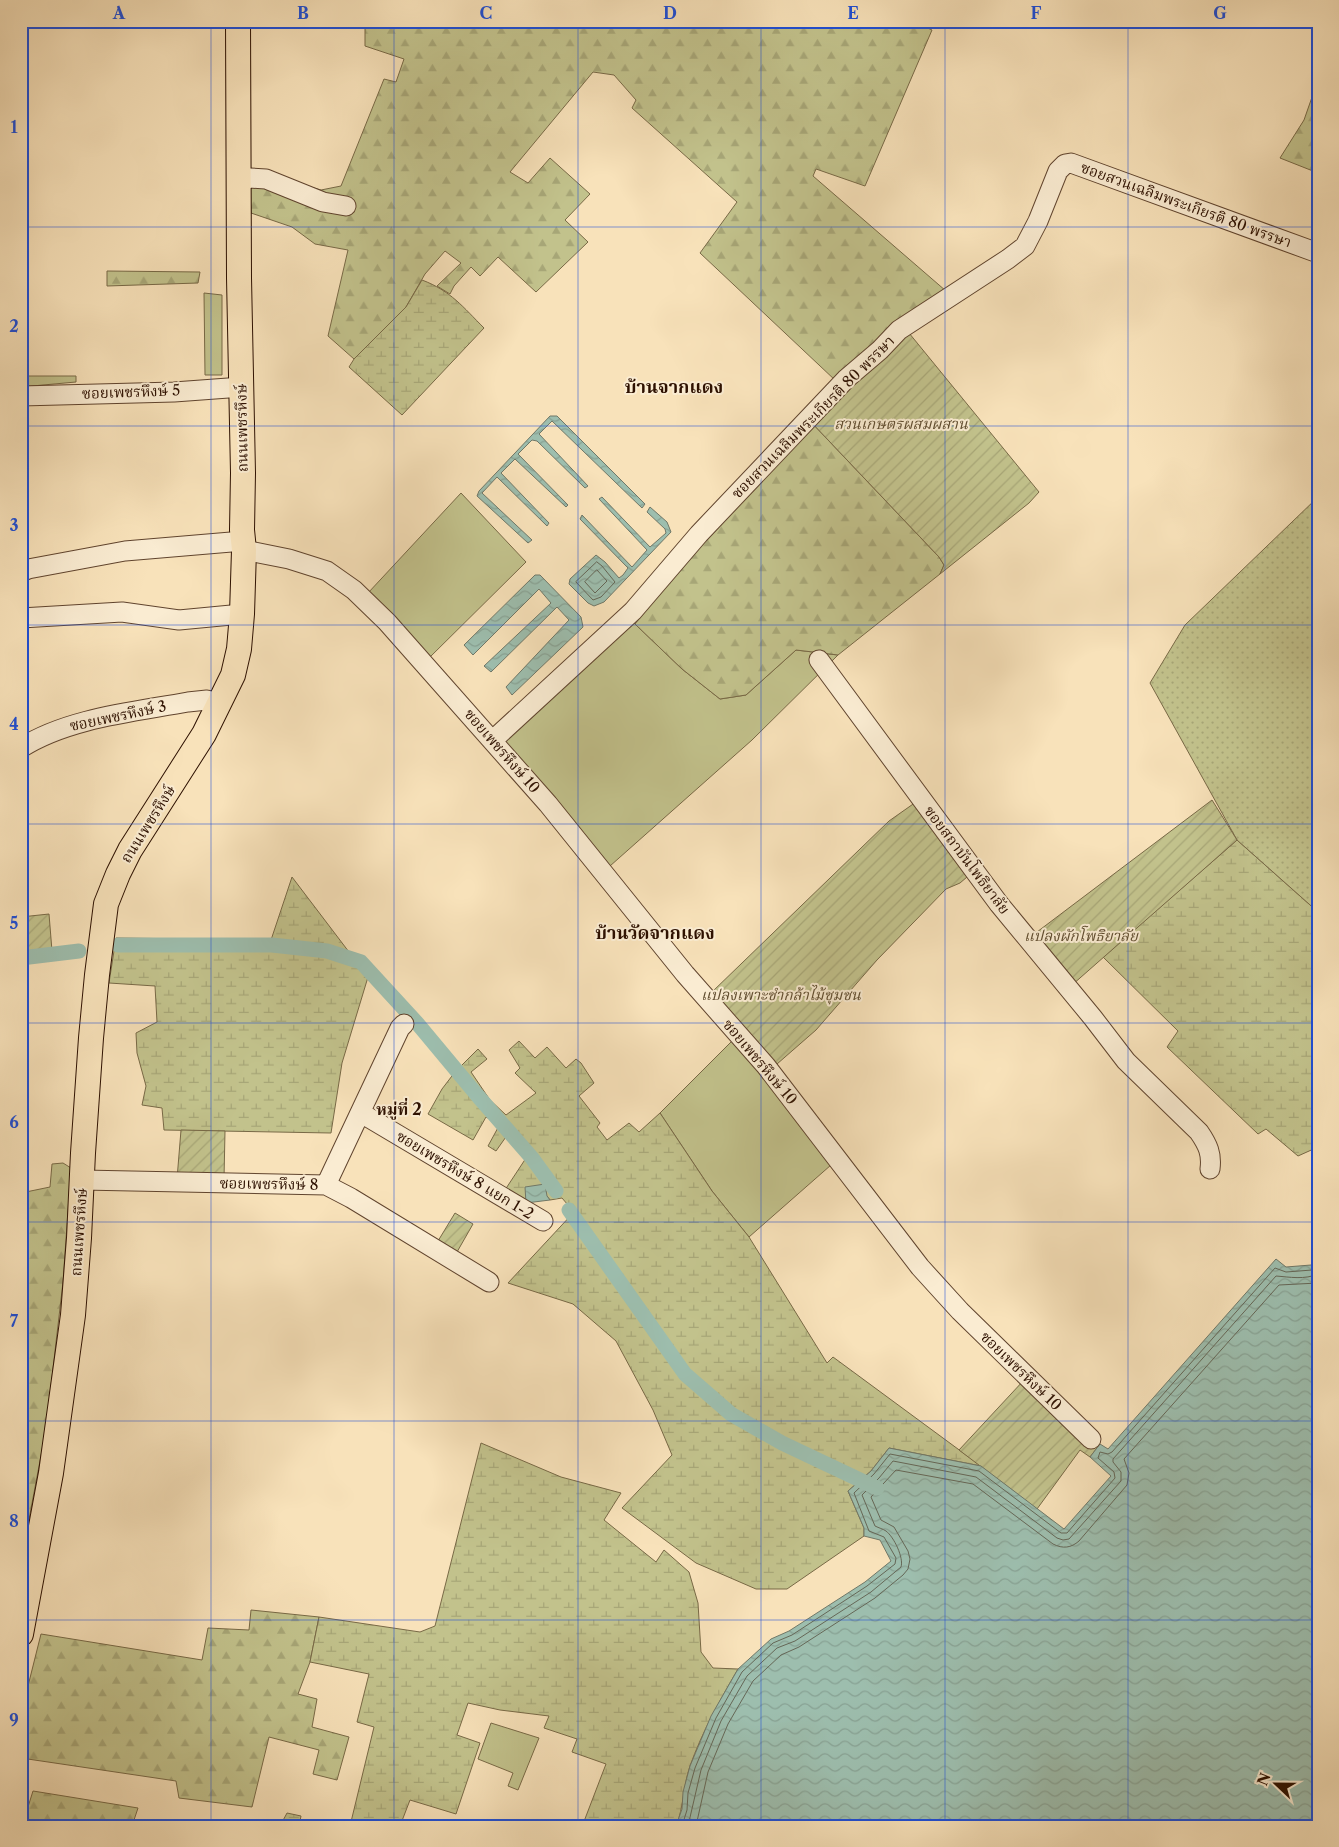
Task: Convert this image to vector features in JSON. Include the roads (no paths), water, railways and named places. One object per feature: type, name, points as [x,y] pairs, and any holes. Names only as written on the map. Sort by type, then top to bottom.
[{"type":"main road","name":"ถนนเพชรหึงษ์","points":[[21,1634],[52,1473],[66,1367],[79,1248],[92,1029],[106,904],[130,850],[204,734],[233,675],[239,649],[244,545],[238,21]]},
{"type":"street","name":"ซอยสวนเฉลิมพระเกียรติ 80 พรรษา","points":[[493,740],[633,611],[699,534],[846,379],[880,350],[899,330],[1025,246],[1038,221],[1058,171],[1065,164],[1071,163],[1080,166],[1318,253]]},
{"type":"street","points":[[239,182],[250,178],[266,178],[322,202],[346,206]]},
{"type":"street","name":"ซอยเพชรหึงษ์ 5","points":[[21,396],[174,392],[242,387]]},
{"type":"street","name":"ซอยเพชรหึงษ์ 10","points":[[21,572],[28,568],[125,552],[244,545],[326,571],[354,590],[387,622],[548,804],[685,974],[766,1066],[920,1267],[960,1311],[1092,1439]]},
{"type":"street","points":[[21,618],[122,612],[179,620],[196,620],[242,614]]},
{"type":"street","name":"ซอยสถาบันโพธิยาลัย","points":[[819,660],[999,904],[1126,1061],[1199,1132],[1208,1146],[1211,1159],[1210,1169]]},
{"type":"street","name":"ซอยเพชรหึงษ์ 3","points":[[21,748],[68,726],[188,702],[207,700],[219,704]]},
{"type":"street","points":[[326,1185],[400,1028],[404,1024]]},
{"type":"street","name":"ซอยเพชรหึงษ์ 8 แยก 1-2","points":[[361,1113],[543,1221]]},
{"type":"street","name":"ซอยเพชรหึงษ์ 8","points":[[82,1180],[326,1185],[358,1202],[489,1282]]},
{"type":"water","points":[[550,416],[557,416],[645,504],[642,508],[552,421],[539,434],[588,486],[585,488],[537,441],[532,440],[518,454],[568,505],[566,507],[515,459],[501,473],[549,523],[547,526],[497,477],[482,493],[532,540],[528,543],[477,496],[479,491]]},
{"type":"water","points":[[602,497],[650,547],[666,533],[665,529],[647,512],[650,507],[667,522],[671,532],[604,602],[594,606],[588,603],[569,584],[570,579],[596,555],[619,578],[628,568],[580,519],[582,515],[632,567],[647,550],[599,499]]},
{"type":"water","points":[[535,575],[540,575],[581,617],[583,627],[512,695],[506,687],[569,620],[557,607],[491,672],[484,666],[551,603],[539,589],[473,655],[464,645]]},
{"type":"water","points":[[545,1184],[547,1196],[550,1200],[526,1203],[525,1187]]},
{"type":"water","points":[[1276,1259],[1286,1267],[1311,1265],[1318,1259],[1318,1826],[676,1826],[682,1809],[683,1792],[690,1766],[711,1716],[738,1669],[771,1639],[789,1631],[865,1582],[891,1561],[880,1540],[864,1536],[864,1528],[848,1491],[871,1471],[889,1448],[981,1466],[1064,1529],[1111,1476],[1090,1457],[1100,1444],[1108,1449]]},
{"type":"waterway","points":[[118,945],[272,945],[327,951],[361,962],[417,1023],[532,1158],[556,1191]]},
{"type":"waterway","points":[[21,958],[79,951]]},
{"type":"waterway","points":[[569,1210],[685,1374],[731,1414],[782,1443],[877,1488]]},
{"type":"district","name":"บ้านจากแดง","points":[[674,387]]},
{"type":"district","name":"บ้านวัดจากแดง","points":[[655,933]]},
{"type":"district","name":"หมู่ที่ 2","points":[[399,1109]]},
{"type":"park label","name":"สวนเกษตรผสมผสาน","points":[[901,424]]},
{"type":"park label","name":"แปลงผักโพธิยาลัย","points":[[1081,936]]},
{"type":"park label","name":"แปลงเพาะชำกล้าไม้ชุมชน","points":[[781,995]]}]
